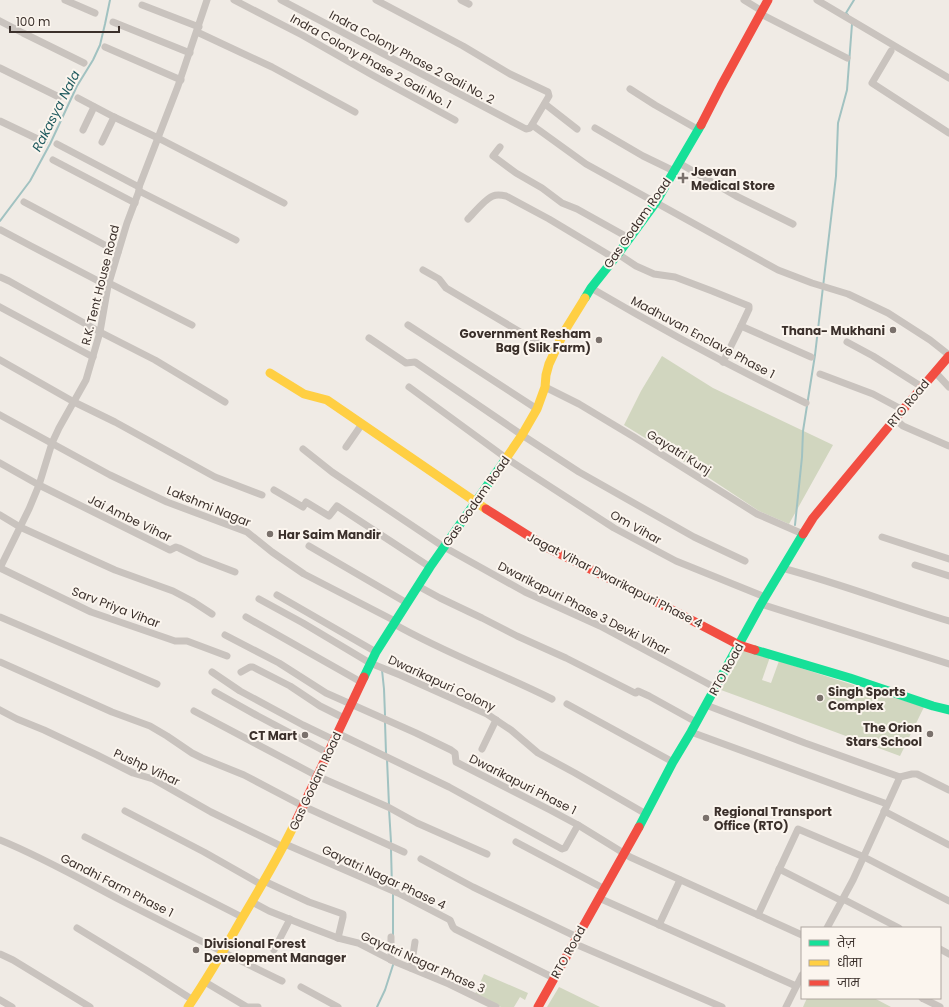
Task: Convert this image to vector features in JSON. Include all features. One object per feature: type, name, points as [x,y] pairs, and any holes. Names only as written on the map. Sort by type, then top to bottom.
[{"type":"street","points":[[65,0],[95,13]]},
{"type":"street","name":"R.K. Tent House Road","points":[[0,568],[25,518],[39,485],[52,444],[59,428],[86,380],[100,332],[109,285],[127,223],[181,80],[207,0]]},
{"type":"street","name":"Indra Colony Phase 2 Gali No. 1","points":[[234,0],[302,35],[455,120]]},
{"type":"street","name":"Indra Colony Phase 2 Gali No. 2","points":[[281,0],[526,129],[530,128],[532,125]]},
{"type":"street","points":[[376,0],[463,46],[510,74],[548,92],[549,96],[532,125],[586,164],[778,270],[812,283],[848,294],[888,313],[949,355]]},
{"type":"street","points":[[461,0],[469,4]]},
{"type":"street","points":[[744,0],[762,13],[847,58]]},
{"type":"street","name":"Gas Godam Road","points":[[190,1003],[205,982],[284,846],[370,662],[430,567],[522,435],[537,409],[545,386],[549,364],[564,332],[591,288],[656,202],[699,130],[768,0]]},
{"type":"street","points":[[817,0],[949,78]]},
{"type":"street","points":[[142,5],[198,30],[272,67],[355,112]]},
{"type":"street","points":[[0,21],[84,63]]},
{"type":"street","points":[[113,22],[190,54]]},
{"type":"street","points":[[105,47],[181,80]]},
{"type":"street","points":[[891,51],[872,83],[949,133]]},
{"type":"street","points":[[0,68],[59,97]]},
{"type":"street","points":[[630,89],[699,130]]},
{"type":"street","points":[[78,98],[284,203]]},
{"type":"street","points":[[544,104],[577,129]]},
{"type":"street","points":[[83,130],[94,107]]},
{"type":"street","points":[[102,142],[114,117]]},
{"type":"street","points":[[0,121],[44,142]]},
{"type":"street","points":[[595,128],[643,156],[676,167],[793,224]]},
{"type":"street","points":[[57,144],[236,240]]},
{"type":"street","points":[[500,147],[493,156],[516,173],[542,188],[562,203],[577,209],[629,238]]},
{"type":"street","points":[[53,160],[135,202]]},
{"type":"street","points":[[468,219],[481,205],[493,196],[506,196],[636,266],[654,274],[675,277],[749,306],[750,308],[723,362]]},
{"type":"street","points":[[24,202],[118,252]]},
{"type":"street","points":[[1,230],[192,325]]},
{"type":"street","points":[[422,270],[440,279],[446,288],[554,352]]},
{"type":"street","points":[[0,277],[100,332],[155,360],[225,402]]},
{"type":"street","name":"Madhuvan Enclave Phase 1","points":[[591,288],[723,362],[806,403]]},
{"type":"street","points":[[0,307],[93,357]]},
{"type":"street","points":[[408,325],[537,409]]},
{"type":"street","points":[[741,326],[811,357]]},
{"type":"street","points":[[369,338],[406,363],[415,362],[579,472],[694,537],[745,561]]},
{"type":"street","points":[[847,342],[891,367],[922,387]]},
{"type":"street","name":"RTO Road","points":[[538,1007],[763,601],[813,518],[949,355]]},
{"type":"street","points":[[0,360],[74,402],[115,422],[215,477],[262,495]]},
{"type":"street","points":[[935,372],[949,386]]},
{"type":"street","name":"Jagat Vihar Dwarikapuri Phase 4","points":[[270,373],[304,394],[327,400],[493,514],[548,548],[739,645],[850,678],[949,710]]},
{"type":"street","points":[[820,374],[873,394],[903,410]]},
{"type":"street","name":"Gayatri Kunj","points":[[545,386],[579,404],[634,437],[757,514],[803,534]]},
{"type":"street","name":"Om Vihar","points":[[409,387],[506,458],[614,528],[676,561],[763,601],[949,664]]},
{"type":"street","name":"Lakshmi Nagar","points":[[0,415],[110,475],[167,502],[247,532],[272,552],[304,574],[394,622],[418,638],[552,699]]},
{"type":"street","points":[[895,419],[903,426],[949,446]]},
{"type":"street","points":[[346,447],[362,424]]},
{"type":"street","name":"Dwarikapuri Phase 3 Devki Vihar","points":[[303,449],[332,472],[444,547],[525,592],[600,626],[716,688]]},
{"type":"street","name":"Jai Ambe Vihar","points":[[0,463],[39,485],[170,550],[176,547],[179,548],[201,559],[235,572]]},
{"type":"street","points":[[274,490],[303,507],[306,502],[329,516],[337,506],[430,567]]},
{"type":"street","points":[[0,515],[20,527],[115,570],[174,591],[212,614]]},
{"type":"street","points":[[882,537],[949,559]]},
{"type":"street","points":[[309,546],[407,603]]},
{"type":"street","points":[[915,565],[949,576]]},
{"type":"street","name":"Sarv Priya Vihar","points":[[0,568],[91,612],[175,641],[187,641],[227,656]]},
{"type":"street","points":[[782,568],[813,576],[949,621]]},
{"type":"street","points":[[418,586],[635,693],[638,691],[649,696],[696,722]]},
{"type":"street","points":[[277,595],[376,652]]},
{"type":"street","name":"Dwarikapuri Colony","points":[[259,599],[370,662],[487,714],[511,730],[538,753],[646,814]]},
{"type":"street","points":[[0,617],[157,684]]},
{"type":"street","points":[[246,618],[361,682]]},
{"type":"street","name":"Dwarikapuri Phase 1","points":[[225,635],[279,663],[326,693],[452,750],[456,762],[578,825],[623,853],[801,936]]},
{"type":"street","points":[[0,662],[112,712],[150,726],[197,756],[244,775],[303,806],[404,852]]},
{"type":"street","points":[[241,672],[253,667],[290,686],[320,706],[344,718]]},
{"type":"street","points":[[212,672],[240,691],[303,725],[336,737],[448,787],[562,849],[565,848],[578,825]]},
{"type":"street","points":[[215,692],[328,753]]},
{"type":"street","points":[[567,704],[673,762]]},
{"type":"street","points":[[706,705],[900,777],[917,774],[949,790]]},
{"type":"street","name":"Pushp Vihar","points":[[0,710],[133,773],[153,779],[211,812],[284,846]]},
{"type":"street","points":[[194,711],[317,776],[487,854]]},
{"type":"street","points":[[482,749],[496,720]]},
{"type":"street","points":[[691,732],[887,804]]},
{"type":"street","points":[[828,927],[864,857],[900,777]]},
{"type":"street","points":[[125,811],[263,883],[342,914],[343,917],[338,938]]},
{"type":"street","points":[[884,811],[949,845]]},
{"type":"street","points":[[758,915],[798,829],[864,857],[949,901]]},
{"type":"street","points":[[85,837],[242,918]]},
{"type":"street","name":"Gandhi Farm Phase 1","points":[[0,840],[18,847],[222,952],[282,981]]},
{"type":"street","points":[[516,842],[604,888]]},
{"type":"street","name":"Gayatri Nagar Phase 4","points":[[284,846],[398,893],[450,920],[455,929],[554,978]]},
{"type":"street","points":[[421,859],[575,940],[722,1007]]},
{"type":"street","points":[[779,869],[898,927]]},
{"type":"street","points":[[659,925],[680,880]]},
{"type":"street","points":[[599,898],[796,986]]},
{"type":"street","name":"Gayatri Nagar Phase 3","points":[[252,902],[269,911],[338,938],[358,943],[391,960],[449,984],[496,1007]]},
{"type":"street","points":[[274,950],[290,919]]},
{"type":"street","points":[[77,928],[146,970],[190,1003]]},
{"type":"street","points":[[391,937],[391,960]]},
{"type":"street","points":[[411,968],[415,942]]},
{"type":"street","points":[[0,954],[13,960],[90,1007]]},
{"type":"street","points":[[786,1007],[801,978]]},
{"type":"street","points":[[205,982],[247,1007],[258,1007]]},
{"type":"street","points":[[301,987],[338,1007]]},
{"type":"street","points":[[924,999],[940,1007]]},
{"type":"street","points":[[0,1000],[12,1007]]},
{"type":"green space","points":[[662,356],[713,388],[833,445],[789,524],[759,511],[694,468],[624,425],[641,391]]},
{"type":"green space","name":"Singh Sports Complex","points":[[744,650],[770,657],[762,680],[771,683],[779,661],[924,707],[900,756],[721,690]]},
{"type":"green space","points":[[484,974],[528,993],[525,1000],[520,997],[514,1007],[501,1007],[475,994]]},
{"type":"green space","points":[[559,987],[600,1007],[547,1007]]},
{"type":"green space","points":[[807,999],[876,999],[891,1007],[803,1007]]},
{"type":"waterway","name":"Rakasya Nala","points":[[0,221],[30,181],[50,144],[77,86],[93,60],[100,45],[110,0]]},
{"type":"waterway","points":[[848,15],[846,13],[854,0]]},
{"type":"waterway","points":[[795,525],[802,457],[803,431],[815,355],[836,176],[838,123],[847,90],[852,24]]},
{"type":"waterway","points":[[382,670],[385,715]]},
{"type":"waterway","points":[[385,722],[386,753]]},
{"type":"waterway","points":[[387,759],[389,805]]},
{"type":"waterway","points":[[389,809],[391,842]]},
{"type":"waterway","points":[[391,849],[392,888]]},
{"type":"waterway","points":[[393,892],[393,936]]},
{"type":"waterway","points":[[377,1007],[385,990],[393,965]]},
{"type":"traffic: fast","points":[[585,298],[656,202],[701,125]]},
{"type":"traffic: fast","points":[[364,677],[376,652],[430,567],[505,460]]},
{"type":"traffic: fast","points":[[639,827],[673,762],[761,604],[803,534]]},
{"type":"traffic: fast","points":[[755,650],[850,678],[949,710]]},
{"type":"traffic: slow","points":[[505,460],[537,409],[545,387],[549,364],[564,332],[585,298]]},
{"type":"traffic: slow","points":[[270,373],[304,394],[327,400],[486,509]]},
{"type":"traffic: slow","points":[[188,1007],[263,884],[296,821]]},
{"type":"traffic: jam","points":[[701,125],[768,0]]},
{"type":"traffic: jam","points":[[803,534],[813,518],[949,356]]},
{"type":"traffic: jam","points":[[486,509],[548,548],[739,645],[755,650]]},
{"type":"traffic: jam","points":[[296,821],[364,677]]},
{"type":"traffic: jam","points":[[538,1007],[639,827]]},
{"type":"place","name":"Jeevan Medical Store","points":[[683,178]]},
{"type":"place","name":"Thana- Mukhani","points":[[893,330]]},
{"type":"place","name":"Government Resham Bag (Slik Farm)","points":[[599,340]]},
{"type":"place","name":"Har Saim Mandir","points":[[270,534]]},
{"type":"place","name":"Singh Sports Complex","points":[[820,698]]},
{"type":"place","name":"The Orion Stars School","points":[[930,734]]},
{"type":"place","name":"CT Mart","points":[[305,735]]},
{"type":"place","name":"Regional Transport Office (RTO)","points":[[706,818]]},
{"type":"place","name":"Divisional Forest Development Manager","points":[[196,950]]}]
